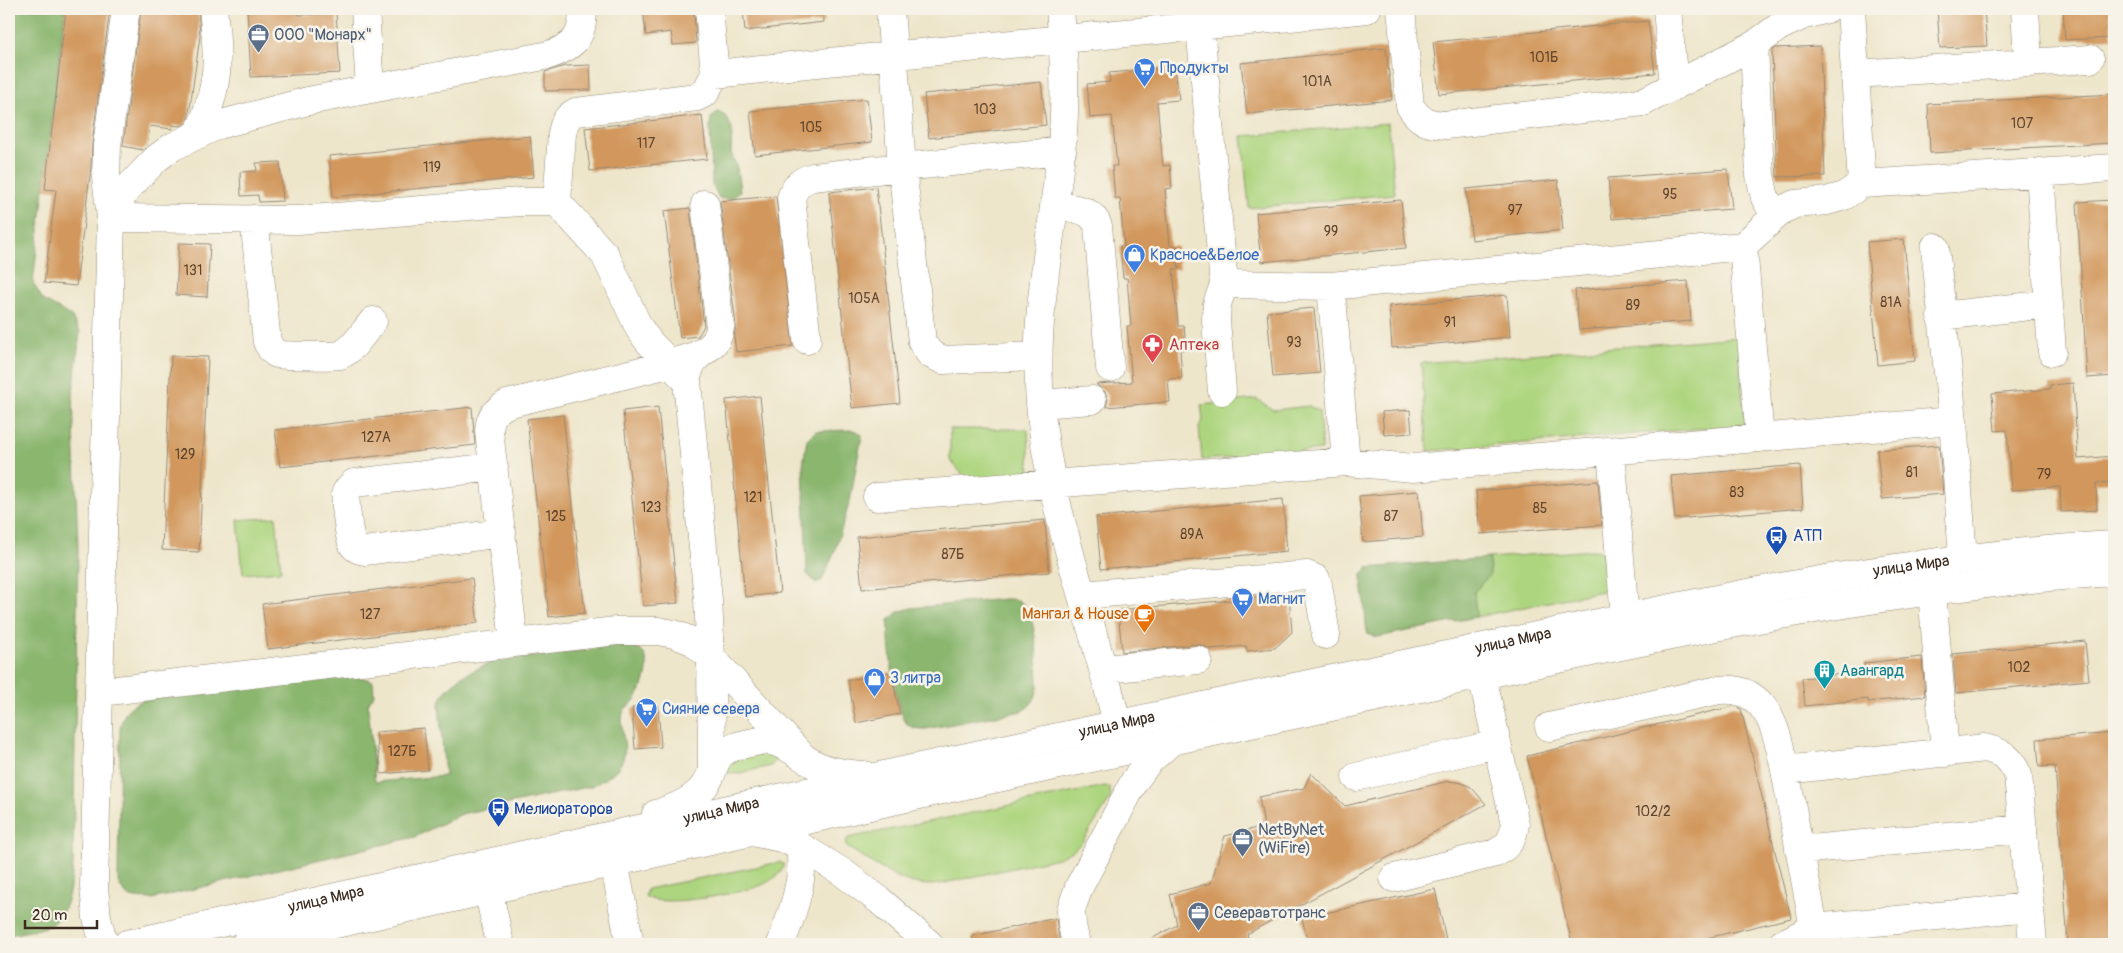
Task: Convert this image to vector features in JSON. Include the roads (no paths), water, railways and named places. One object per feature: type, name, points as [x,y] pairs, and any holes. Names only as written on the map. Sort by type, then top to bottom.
[{"type":"main road","points":[[104,944],[97,918],[94,887],[111,218],[106,177],[107,145],[126,9]]},
{"type":"main road","points":[[200,132],[216,88],[218,68],[213,9]]},
{"type":"main road","points":[[364,9],[370,89]]},
{"type":"main road","points":[[111,218],[119,201],[143,171],[172,147],[200,132],[218,125],[308,101],[540,57],[567,49],[579,36],[583,9]]},
{"type":"main road","points":[[708,9],[715,74],[704,93],[697,97],[576,112],[568,116],[562,134],[557,202],[605,255],[639,328],[649,342],[678,372],[708,600],[712,657],[712,771],[720,812],[725,822],[733,828],[781,838],[798,845],[870,892],[928,944]]},
{"type":"main road","points":[[890,9],[902,167],[922,342],[930,354],[943,360],[1038,356]]},
{"type":"main road","points":[[1060,9],[1063,38],[1064,101],[1062,151],[1040,321],[1038,356],[1040,404],[1042,426],[1053,484],[1104,669],[1122,750]]},
{"type":"main road","points":[[715,74],[894,54],[1200,27],[1366,9]]},
{"type":"main road","points":[[1401,9],[1410,106],[1416,116],[1430,124],[1446,125],[1643,102],[1754,46],[1780,26],[1802,16],[1827,9]]},
{"type":"main road","points":[[1667,9],[1674,86]]},
{"type":"main road","points":[[1851,9],[1862,184]]},
{"type":"main road","points":[[2025,9],[2028,62]]},
{"type":"main road","points":[[1200,27],[1224,284],[1217,304],[1216,321],[1222,391]]},
{"type":"main road","points":[[1754,46],[1760,175],[1765,198],[1776,215]]},
{"type":"main road","points":[[1855,74],[2090,59]]},
{"type":"main road","points":[[806,340],[791,198],[795,186],[802,180],[813,177],[902,167],[1062,151]]},
{"type":"main road","points":[[1224,284],[1331,286],[1743,246],[1776,215],[1795,204],[1827,201],[1844,196],[1862,184],[2114,168]]},
{"type":"main road","points":[[2040,172],[2052,352]]},
{"type":"main road","points":[[111,218],[310,220],[520,202],[557,202]]},
{"type":"main road","points":[[514,642],[490,419],[496,411],[507,404],[678,372],[690,367],[697,355],[714,344],[719,336],[720,327],[705,204]]},
{"type":"main road","points":[[1055,205],[1086,211],[1092,214],[1098,226],[1110,368]]},
{"type":"main road","points":[[254,219],[267,342],[271,349],[277,354],[287,355],[340,355],[350,348],[373,321]]},
{"type":"main road","points":[[1743,246],[1760,438]]},
{"type":"main road","points":[[1935,247],[1963,558]]},
{"type":"main road","points":[[1331,286],[1346,462]]},
{"type":"main road","points":[[1941,316],[2049,304]]},
{"type":"main road","points":[[1040,404],[1092,400]]},
{"type":"main road","points":[[877,497],[1346,462],[1413,468],[1952,421]]},
{"type":"main road","points":[[1611,452],[1625,618]]},
{"type":"main road","points":[[494,468],[354,483],[346,492],[346,505],[352,543],[355,547],[364,551],[502,533]]},
{"type":"main road","name":"улица Мира","points":[[127,944],[1117,724],[1797,583],[1963,558],[2114,545]]},
{"type":"main road","name":"улица Мира","points":[[245,944],[276,941],[488,889],[1122,750],[1801,610],[1932,590],[2114,572]]},
{"type":"main road","points":[[1082,594],[1307,575],[1316,580],[1318,585],[1326,635]]},
{"type":"main road","points":[[1932,590],[1945,753]]},
{"type":"main road","points":[[100,692],[514,642],[616,631],[658,631],[674,634],[692,641],[712,657],[802,757]]},
{"type":"main road","points":[[1104,669],[1198,660]]},
{"type":"main road","points":[[1394,878],[1496,853],[1508,846],[1514,837],[1515,824],[1482,676]]},
{"type":"main road","points":[[1549,727],[1719,690],[1732,688],[1741,690],[1762,706],[1772,719],[1776,732],[1785,770],[1814,928]]},
{"type":"main road","points":[[1076,944],[1071,910],[1079,887],[1135,780],[1148,762],[1174,739]]},
{"type":"main road","points":[[560,847],[676,807],[700,791],[712,771],[717,758],[723,751],[728,748],[763,740],[783,745],[813,764],[838,773],[883,777]]},
{"type":"main road","points":[[1356,777],[1497,744]]},
{"type":"main road","points":[[1785,770],[1986,748],[2000,752],[2012,762],[2018,775],[2033,944]]},
{"type":"main road","points":[[1799,850],[2023,829]]},
{"type":"main road","points":[[781,944],[791,917],[801,872],[802,857],[798,845]]},
{"type":"main road","points":[[614,862],[630,944]]},
{"type":"main road","points":[[488,889],[500,944]]},
{"type":"main road","points":[[1782,944],[1814,928],[2030,907]]},
{"type":"place","name":"ООО \"Монарх\"","points":[[258,54]]},
{"type":"place","name":"Продукты","points":[[1144,87]]},
{"type":"place","name":"Красное&Белое","points":[[1134,274]]},
{"type":"place","name":"Аптека","points":[[1153,364]]},
{"type":"place","name":"АТП","points":[[1777,555]]},
{"type":"place","name":"Магнит","points":[[1242,618]]},
{"type":"place","name":"Мангал & House","points":[[1145,633]]},
{"type":"place","name":"Авангард","points":[[1824,690]]},
{"type":"place","name":"3 литра","points":[[874,697]]},
{"type":"place","name":"Сияние севера","points":[[646,728]]},
{"type":"place","name":"Мелиораторов","points":[[498,828]]},
{"type":"place","name":"NetByNet (WiFire)","points":[[1242,858]]},
{"type":"place","name":"Северавтотранс","points":[[1198,932]]}]
